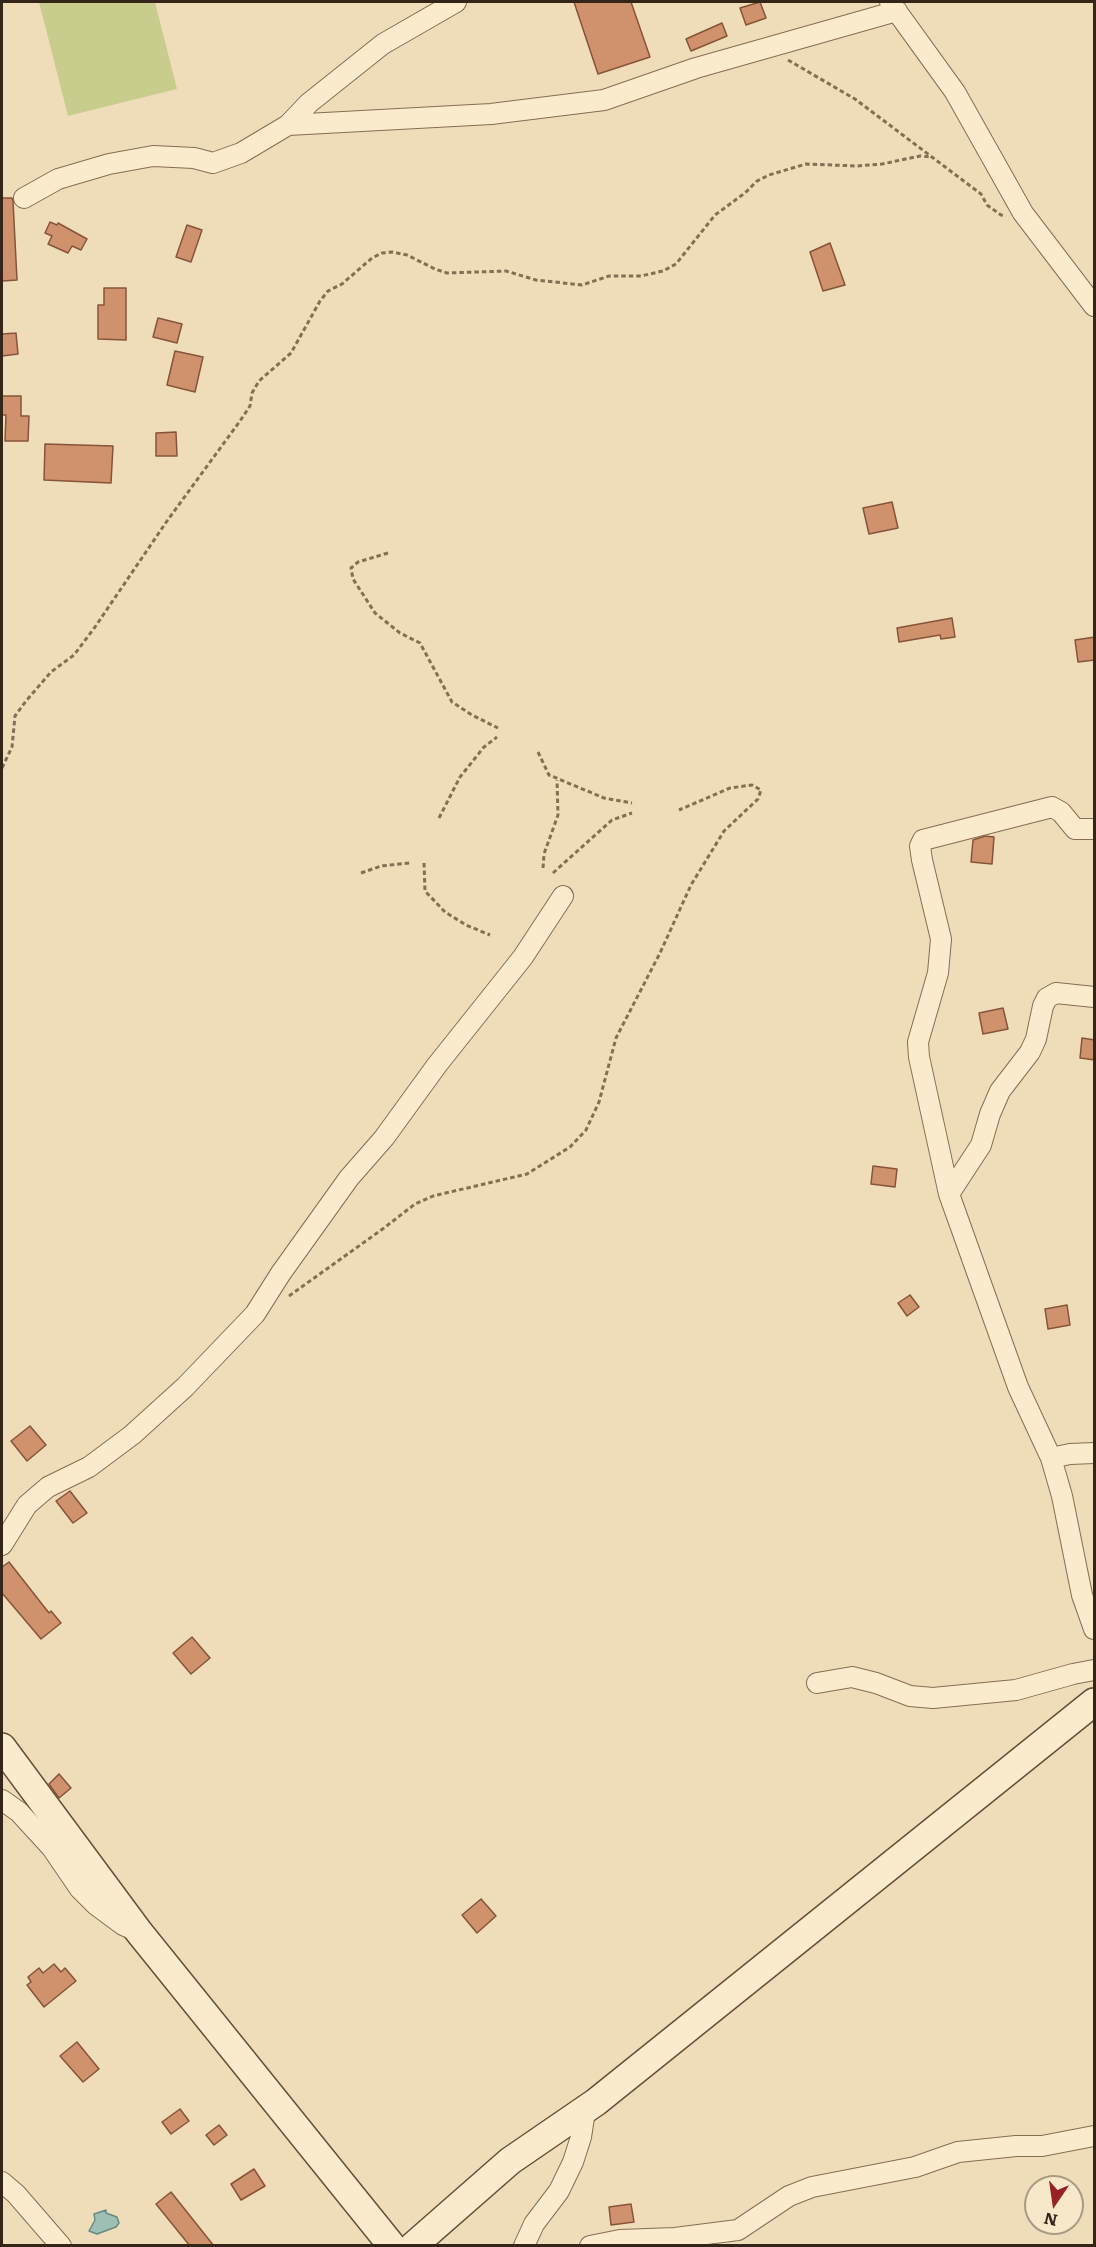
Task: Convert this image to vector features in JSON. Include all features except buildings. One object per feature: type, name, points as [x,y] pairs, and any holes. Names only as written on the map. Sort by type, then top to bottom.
[{"type":"street","points":[[24,198],[58,179],[120,162],[153,156],[194,158],[213,163],[241,153],[288,125],[309,103],[383,44],[456,2]]},
{"type":"street","points":[[288,125],[491,114],[604,100],[696,68],[765,49],[893,6],[955,92],[1025,217],[1095,306]]},
{"type":"street","points":[[1095,829],[1075,828],[1061,812],[1053,807],[923,840],[920,846],[941,939],[938,973],[918,1042],[919,1058],[949,1194],[1018,1387],[1051,1458],[1062,1496],[1082,1595],[1095,1629]]},
{"type":"street","points":[[2,1545],[27,1505],[48,1487],[88,1467],[132,1435],[185,1387],[260,1308],[281,1273],[349,1178],[384,1138],[436,1065],[523,957],[563,896]]},
{"type":"street","points":[[949,1194],[981,1145],[1000,1091],[1030,1052],[1036,1039],[1047,998],[1056,993],[1095,997]]},
{"type":"street","points":[[1051,1458],[1070,1454],[1095,1453]]},
{"type":"street","points":[[817,1683],[852,1677],[910,1696],[933,1698],[1016,1690],[1095,1670]]},
{"type":"street","points":[[413,2246],[510,2161],[585,2111],[1095,1702]]},
{"type":"street","points":[[2,1747],[139,1932],[392,2246]]},
{"type":"street","points":[[2,1800],[19,1812],[52,1848],[80,1889],[96,1905],[123,1925],[139,1932]]},
{"type":"street","points":[[524,2246],[534,2224],[559,2191],[573,2162],[581,2137],[585,2111]]},
{"type":"street","points":[[590,2246],[620,2240],[703,2236],[738,2230],[789,2196],[812,2187],[915,2167],[958,2152],[1042,2146],[1095,2136]]},
{"type":"street","points":[[2,2182],[16,2194],[61,2246]]},
{"type":"path","points":[[765,49],[795,63],[855,99],[981,194],[987,205],[1001,216],[1025,217]]},
{"type":"path","points":[[2,768],[12,747],[15,716],[51,672],[74,655],[95,627],[167,520],[250,406],[252,393],[260,381],[291,353],[320,301],[328,291],[342,284],[372,258],[382,253],[392,252],[407,255],[447,273],[474,270],[506,271],[536,280],[582,285],[609,276],[641,276],[663,271],[676,264],[716,215],[745,193],[756,181],[769,175],[806,164],[857,166],[882,164],[920,156],[931,157]]},
{"type":"path","points":[[388,553],[358,562],[351,568],[353,579],[375,613],[400,633],[420,644],[452,702],[498,728]]},
{"type":"path","points":[[439,818],[460,777],[483,747],[497,737]]},
{"type":"path","points":[[538,752],[549,775],[604,798],[632,803]]},
{"type":"path","points":[[543,868],[544,854],[558,815],[557,779]]},
{"type":"path","points":[[284,1300],[415,1204],[433,1196],[527,1174],[570,1147],[586,1130],[599,1102],[616,1038],[660,953],[691,885],[724,831],[758,799],[761,790],[752,785],[730,788],[679,810]]},
{"type":"path","points":[[553,873],[612,820],[632,813]]},
{"type":"path","points":[[361,873],[381,866],[410,863]]},
{"type":"path","points":[[424,863],[425,891],[445,912],[466,926],[490,935]]},
{"type":"green space","points":[[39,2],[155,2],[177,89],[68,116]]},
{"type":"water","points":[[106,2210],[106,2213],[117,2217],[119,2223],[116,2227],[97,2234],[89,2231],[95,2220],[94,2214]]}]
